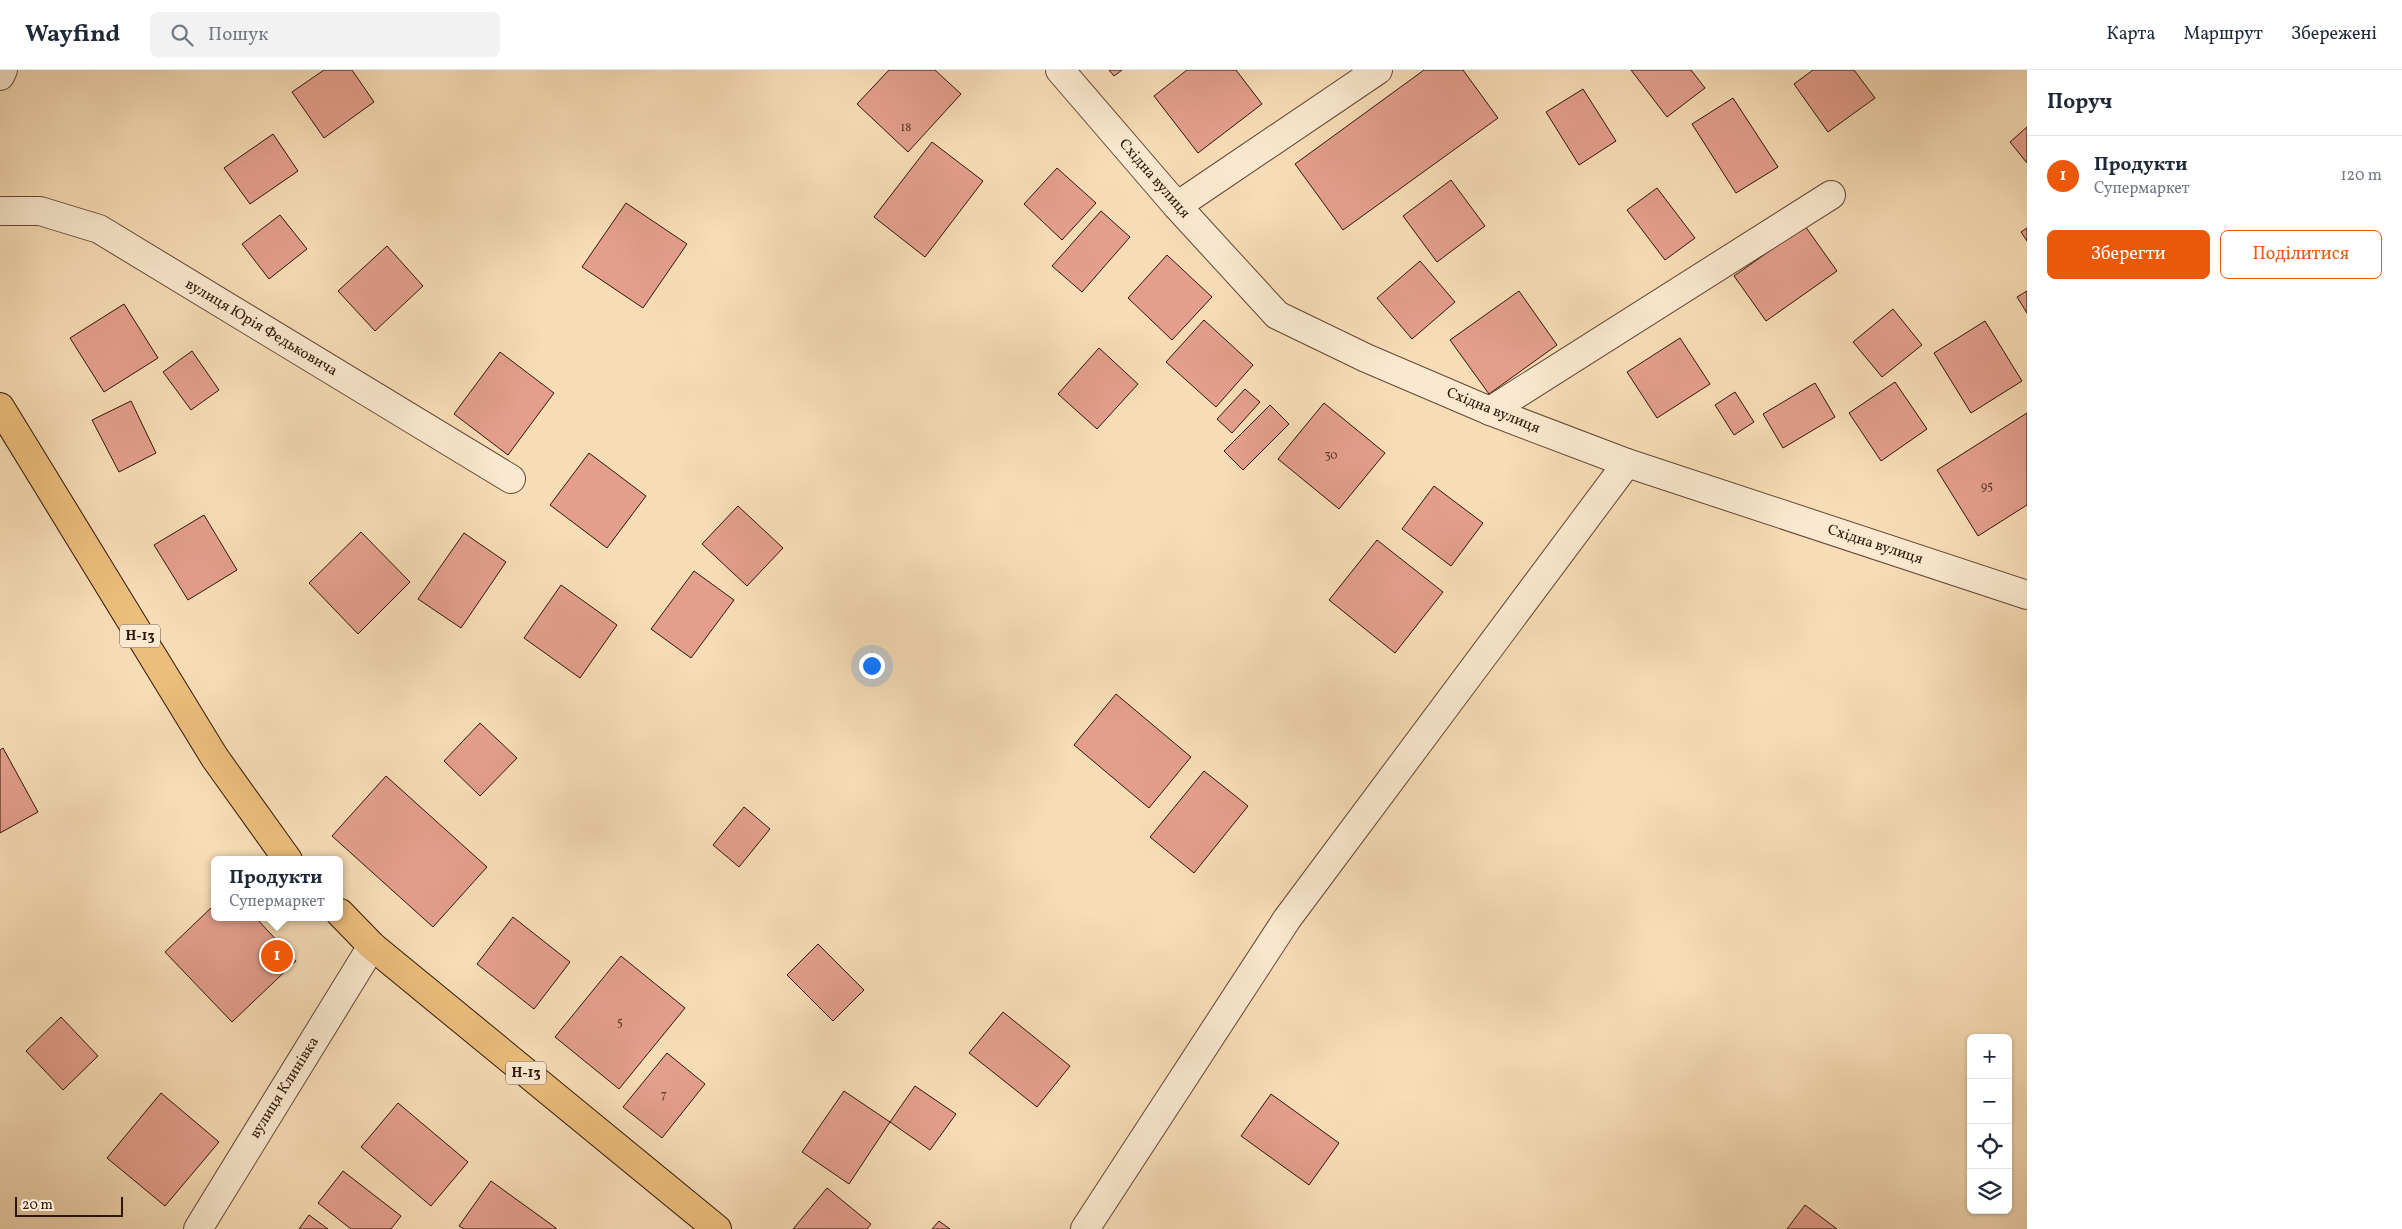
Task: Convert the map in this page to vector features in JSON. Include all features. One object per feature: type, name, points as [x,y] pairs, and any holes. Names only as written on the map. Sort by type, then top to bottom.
[{"type":"main road","name":"Н-13","points":[[0,407],[215,758],[285,856]]},
{"type":"main road","name":"Н-13","points":[[343,916],[372,946],[717,1229]]},
{"type":"street","points":[[0,76],[3,70]]},
{"type":"street","name":"Східна вулиця","points":[[1060,70],[1177,206],[1277,316],[1366,358],[1490,411],[1627,463],[2027,595]]},
{"type":"street","points":[[1177,206],[1378,70]]},
{"type":"street","points":[[1490,411],[1831,195]]},
{"type":"street","name":"вулиця Юрія Федьковича","points":[[0,211],[40,211],[99,229],[511,479]]},
{"type":"street","points":[[1085,1229],[1287,919],[1627,463]]},
{"type":"street","name":"вулиця Клинівка","points":[[198,1229],[372,946]]},
{"type":"building","points":[[324,70],[352,70],[374,102],[324,138],[292,92]]},
{"type":"building","points":[[889,70],[935,70],[961,94],[908,152],[857,104]]},
{"type":"building","points":[[1109,70],[1122,70],[1114,76]]},
{"type":"building","points":[[1187,70],[1236,70],[1262,104],[1198,153],[1154,96]]},
{"type":"building","points":[[1424,70],[1463,70],[1498,118],[1343,230],[1295,164]]},
{"type":"building","points":[[1631,70],[1691,70],[1705,88],[1667,117]]},
{"type":"building","points":[[1813,70],[1854,70],[1875,98],[1828,132],[1794,84]]},
{"type":"building","points":[[1583,89],[1616,141],[1579,165],[1546,112]]},
{"type":"building","points":[[1733,98],[1778,167],[1736,193],[1692,124]]},
{"type":"building","points":[[2027,127],[2027,163],[2010,142]]},
{"type":"building","points":[[273,134],[298,171],[250,204],[224,168]]},
{"type":"building","points":[[932,142],[983,181],[925,257],[874,217]]},
{"type":"building","points":[[1057,168],[1096,203],[1062,240],[1024,204]]},
{"type":"building","points":[[1451,180],[1485,226],[1437,262],[1403,216]]},
{"type":"building","points":[[1657,188],[1695,238],[1665,260],[1627,210]]},
{"type":"building","points":[[626,203],[687,244],[643,308],[582,267]]},
{"type":"building","points":[[1101,211],[1130,237],[1082,292],[1052,266]]},
{"type":"building","points":[[280,215],[307,249],[269,279],[242,244]]},
{"type":"building","points":[[1805,226],[1837,271],[1766,321],[1734,276]]},
{"type":"building","points":[[2027,228],[2027,241],[2021,232]]},
{"type":"building","points":[[387,246],[423,286],[375,331],[338,291]]},
{"type":"building","points":[[1167,255],[1212,297],[1172,340],[1128,298]]},
{"type":"building","points":[[1420,261],[1455,302],[1412,339],[1377,298]]},
{"type":"building","points":[[1519,291],[1557,345],[1489,394],[1450,340]]},
{"type":"building","points":[[2027,291],[2027,313],[2017,297]]},
{"type":"building","points":[[124,304],[158,358],[104,392],[70,338]]},
{"type":"building","points":[[1893,309],[1922,345],[1882,377],[1853,342]]},
{"type":"building","points":[[1204,320],[1253,365],[1216,407],[1166,362]]},
{"type":"building","points":[[1985,321],[2022,381],[1971,413],[1934,353]]},
{"type":"building","points":[[1680,338],[1710,384],[1657,418],[1627,372]]},
{"type":"building","points":[[1099,348],[1138,384],[1097,429],[1058,394]]},
{"type":"building","points":[[192,351],[219,390],[191,410],[163,372]]},
{"type":"building","points":[[500,352],[554,393],[508,455],[454,414]]},
{"type":"building","points":[[1895,382],[1927,429],[1881,461],[1849,413]]},
{"type":"building","points":[[1815,383],[1835,417],[1783,448],[1763,414]]},
{"type":"building","points":[[1245,389],[1260,402],[1232,433],[1217,419]]},
{"type":"building","points":[[1735,392],[1754,422],[1734,435],[1715,405]]},
{"type":"building","points":[[131,401],[156,453],[119,472],[92,420]]},
{"type":"building","points":[[1324,403],[1385,453],[1339,509],[1278,459]]},
{"type":"building","points":[[1270,405],[1289,424],[1243,470],[1224,451]]},
{"type":"building","points":[[2027,413],[2027,505],[1978,536],[1937,470]]},
{"type":"building","points":[[589,453],[646,496],[607,548],[550,505]]},
{"type":"building","points":[[1434,486],[1483,523],[1451,566],[1402,529]]},
{"type":"building","points":[[738,506],[783,548],[747,586],[702,544]]},
{"type":"building","points":[[204,515],[237,570],[188,600],[154,545]]},
{"type":"building","points":[[361,532],[410,582],[358,634],[309,583]]},
{"type":"building","points":[[464,533],[506,562],[461,628],[418,599]]},
{"type":"building","points":[[1377,540],[1443,592],[1395,653],[1329,600]]},
{"type":"building","points":[[694,571],[734,600],[691,658],[651,629]]},
{"type":"building","points":[[561,585],[617,625],[580,678],[524,638]]},
{"type":"building","points":[[1116,694],[1191,757],[1149,808],[1074,745]]},
{"type":"building","points":[[480,723],[517,758],[480,796],[444,761]]},
{"type":"building","points":[[3,748],[38,812],[0,833],[0,750]]},
{"type":"building","points":[[1204,771],[1248,806],[1194,873],[1150,837]]},
{"type":"building","points":[[386,776],[487,867],[433,927],[332,836]]},
{"type":"building","points":[[744,807],[770,829],[739,867],[713,845]]},
{"type":"building","points":[[211,908],[211,921],[259,921],[296,961],[232,1022],[165,952]]},
{"type":"building","points":[[513,917],[570,962],[534,1009],[477,964]]},
{"type":"building","points":[[818,944],[864,990],[833,1021],[787,975]]},
{"type":"building","points":[[621,956],[685,1008],[619,1089],[555,1037]]},
{"type":"building","points":[[1003,1012],[1070,1066],[1037,1107],[969,1053]]},
{"type":"building","points":[[61,1017],[98,1056],[63,1090],[26,1051]]},
{"type":"building","points":[[667,1053],[705,1084],[662,1138],[623,1107]]},
{"type":"building","points":[[915,1086],[956,1114],[930,1150],[890,1122]]},
{"type":"building","points":[[844,1091],[890,1122],[849,1184],[802,1152]]},
{"type":"building","points":[[161,1093],[219,1142],[165,1206],[107,1158]]},
{"type":"building","points":[[1271,1094],[1339,1143],[1309,1185],[1241,1136]]},
{"type":"building","points":[[398,1103],[468,1162],[431,1206],[361,1147]]},
{"type":"building","points":[[343,1171],[401,1216],[391,1229],[351,1229],[318,1203]]},
{"type":"building","points":[[491,1181],[556,1229],[464,1229],[459,1226]]},
{"type":"building","points":[[827,1188],[871,1224],[867,1229],[793,1229]]},
{"type":"building","points":[[1805,1205],[1837,1229],[1787,1229]]},
{"type":"building","points":[[309,1215],[328,1229],[299,1229]]},
{"type":"building","points":[[939,1221],[950,1229],[932,1229]]},
{"type":"place","name":"Продукти","points":[[277,956]]}]
